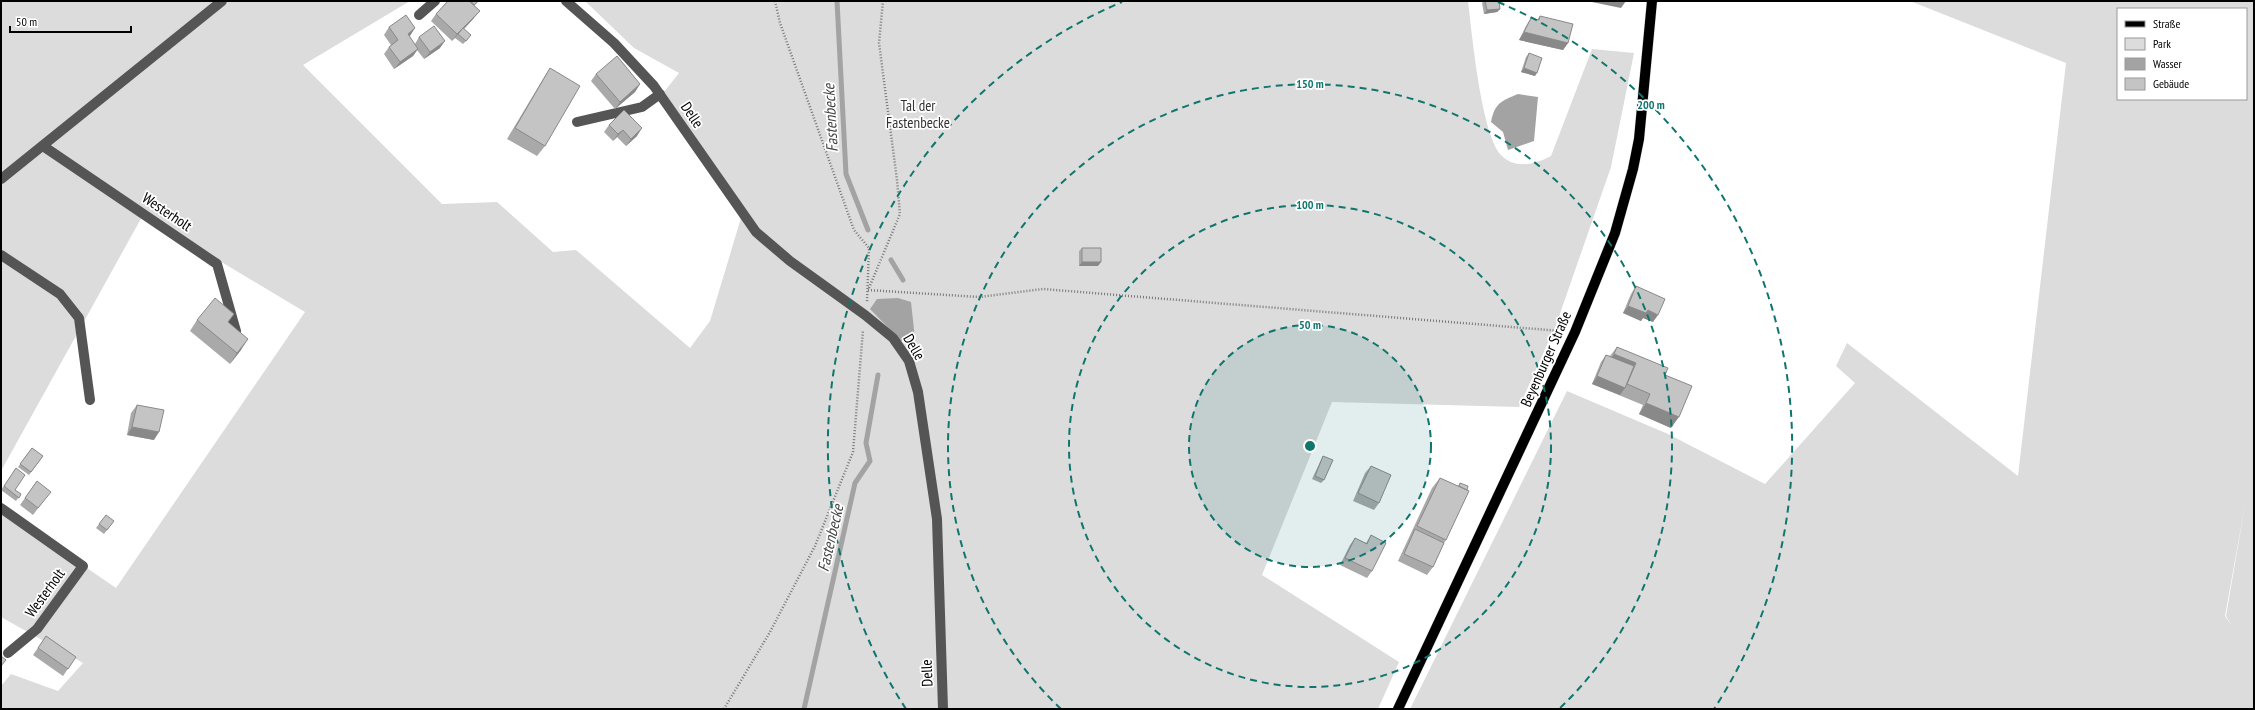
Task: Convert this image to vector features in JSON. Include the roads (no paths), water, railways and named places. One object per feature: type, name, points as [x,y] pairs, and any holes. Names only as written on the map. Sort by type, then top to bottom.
[{"type":"main road","name":"Beyenburger Straße","points":[[1398,709],[1575,332],[1615,233],[1633,169],[1643,101],[1652,1]]},
{"type":"street","points":[[1,179],[222,1]]},
{"type":"street","points":[[419,15],[435,1]]},
{"type":"street","name":"Delle","points":[[566,1],[614,43],[660,94],[756,232],[790,261],[865,315],[893,338],[909,361],[918,392],[937,519],[943,709]]},
{"type":"street","points":[[576,122],[642,107],[660,94]]},
{"type":"street","name":"Westerholt","points":[[43,146],[217,264],[236,331]]},
{"type":"street","points":[[1,254],[60,294],[79,318],[90,400]]},
{"type":"street","name":"Westerholt","points":[[1,508],[83,566],[37,629],[8,653]]},
{"type":"water","points":[[1518,94],[1538,97],[1534,141],[1508,150],[1503,132],[1491,122],[1497,107],[1503,101]]},
{"type":"water","points":[[898,298],[911,302],[915,339],[901,341],[870,309],[877,299]]},
{"type":"waterway","name":"Fastenbecke","points":[[837,1],[846,174],[868,230]]},
{"type":"waterway","name":"Fastenbecke","points":[[891,260],[903,280]]},
{"type":"waterway","name":"Fastenbecke","points":[[804,709],[855,483],[870,461],[866,443],[878,375]]},
{"type":"park label","name":"Tal der Fastenbecke","points":[[918,114]]}]
